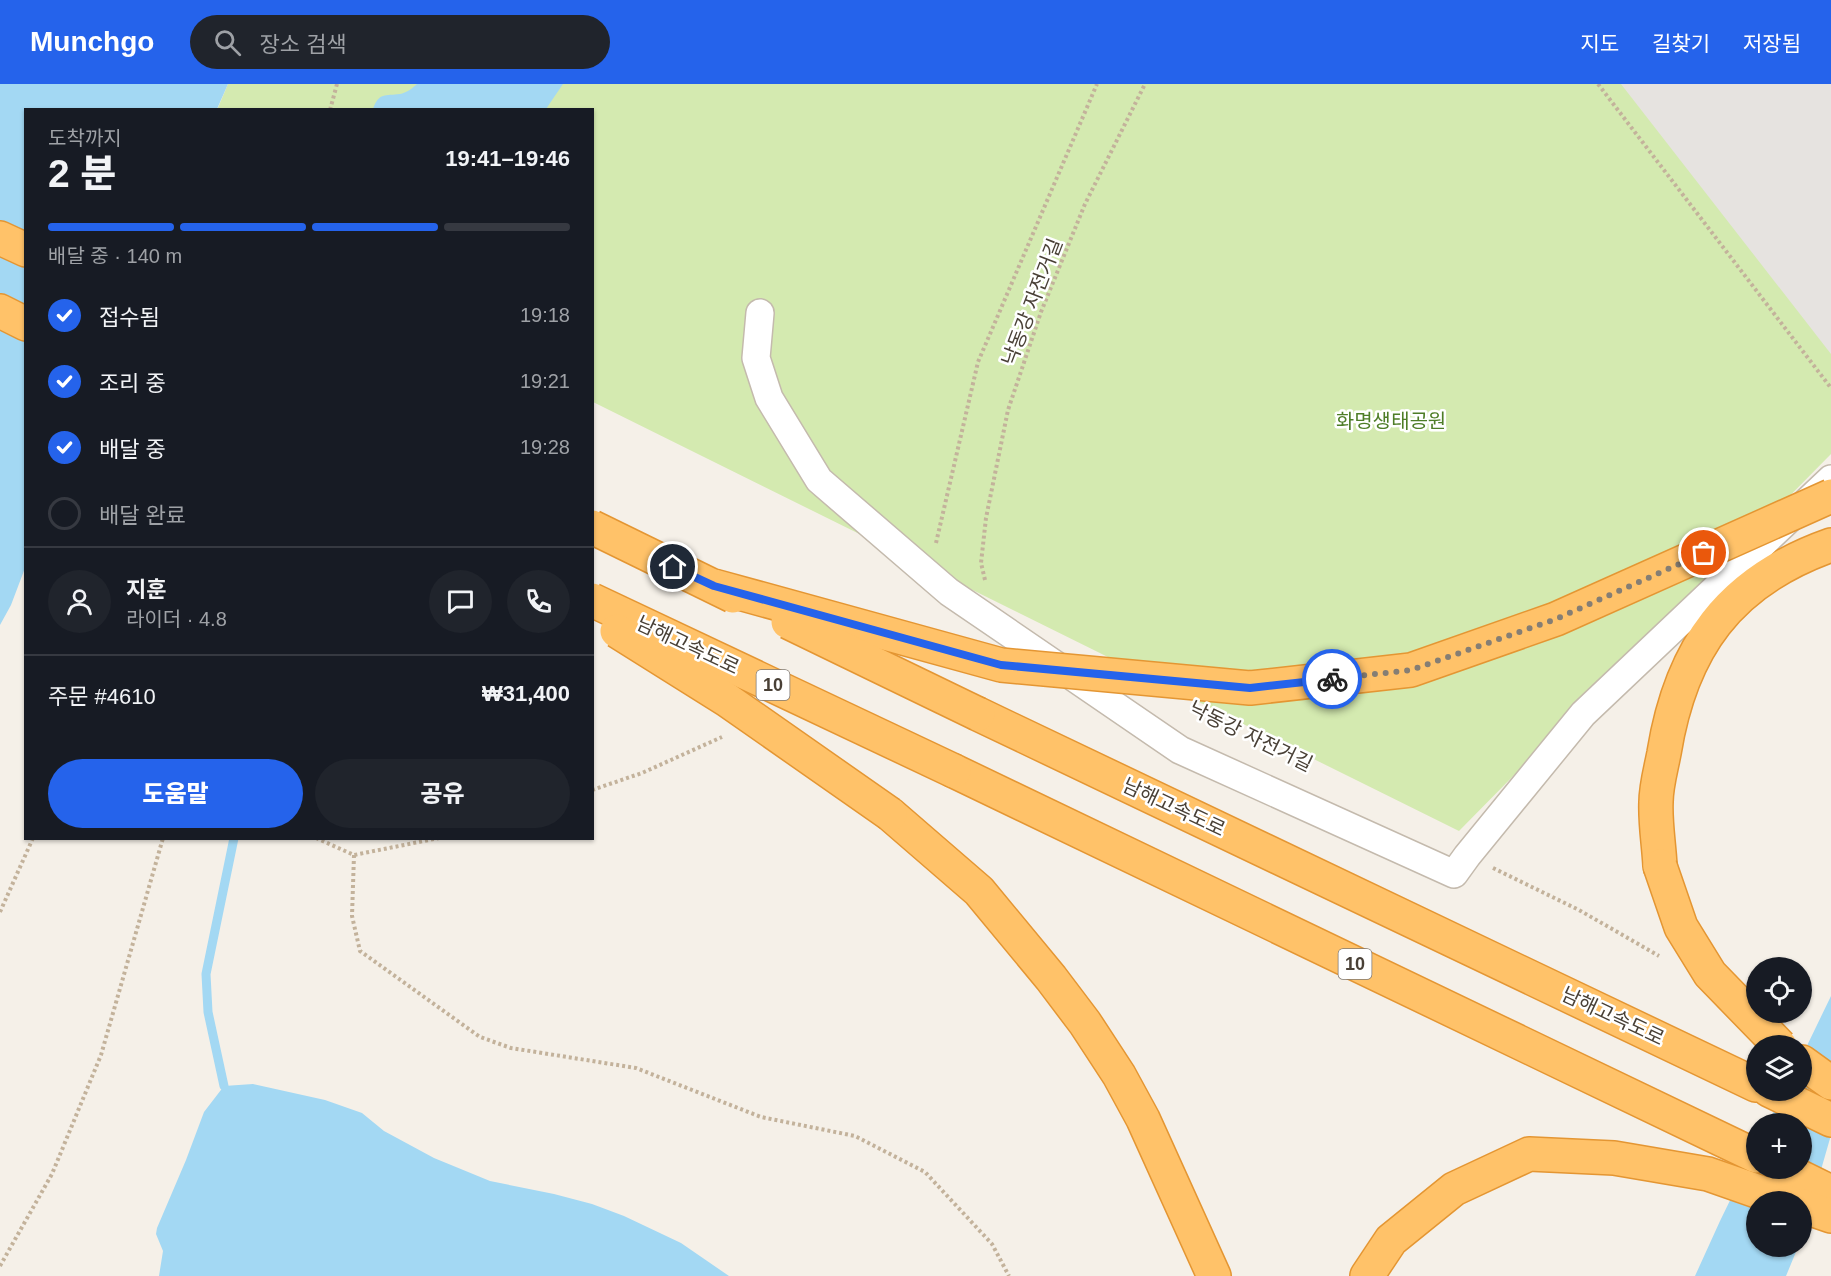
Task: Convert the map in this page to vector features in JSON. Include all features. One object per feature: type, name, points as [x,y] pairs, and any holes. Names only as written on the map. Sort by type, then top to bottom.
[{"type":"highway","points":[[0,238],[24,249]]},
{"type":"highway","points":[[0,311],[24,323]]},
{"type":"highway","points":[[714,586],[1001,665],[1250,688],[1411,670],[1556,619],[1831,496]]},
{"type":"highway","name":"남해고속도로","points":[[594,528],[1746,1080]]},
{"type":"highway","points":[[1769,1035],[1710,974],[1681,927],[1660,866],[1656,801],[1666,735],[1677,694],[1691,660],[1710,631],[1744,591],[1808,554],[1831,545]]},
{"type":"highway","name":"남해고속도로","points":[[594,601],[1746,1151]]},
{"type":"highway","points":[[594,617],[727,700],[890,814],[979,891],[1072,1005],[1119,1075],[1143,1119],[1214,1276]]},
{"type":"highway","points":[[1812,1069],[1831,1083]]},
{"type":"highway","points":[[1792,1101],[1831,1120]]},
{"type":"highway","points":[[1367,1276],[1391,1240],[1454,1190],[1528,1154],[1614,1158],[1708,1174],[1757,1191]]},
{"type":"highway","points":[[1804,1179],[1831,1192]]},
{"type":"highway","points":[[1812,1209],[1831,1216]]},
{"type":"street","points":[[760,313],[756,358],[769,398],[819,480],[949,592],[1180,750],[1454,874],[1583,714],[1831,479]]},
{"type":"path","points":[[331,108],[337,84]]},
{"type":"path","points":[[927,573],[978,362],[1097,84]]},
{"type":"path","name":"낙동강 자전거길","points":[[992,587],[985,580],[981,563],[986,518],[1008,410],[1041,312],[1085,204],[1145,84]]},
{"type":"path","points":[[1598,84],[1831,388]]},
{"type":"path","points":[[594,789],[642,773],[728,734]]},
{"type":"path","points":[[0,912],[32,840]]},
{"type":"path","points":[[0,1266],[52,1174],[101,1055],[162,840]]},
{"type":"path","points":[[320,840],[354,855],[429,840]]},
{"type":"path","points":[[354,855],[352,916],[360,951],[480,1037],[511,1048],[636,1068],[761,1117],[855,1136],[925,1172],[992,1244],[1009,1276]]},
{"type":"path","points":[[1467,856],[1579,910],[1667,961]]},
{"type":"green space","name":"화명생태공원","points":[[228,84],[1831,84],[1831,454],[1459,831],[594,402],[594,108],[218,108]]},
{"type":"shaded area","points":[[1621,84],[1831,84],[1831,354]]},
{"type":"water","points":[[0,84],[228,84],[217,108],[24,108],[24,571],[11,605],[0,625]]},
{"type":"water","points":[[417,84],[563,84],[547,108],[373,108],[380,97],[409,90]]},
{"type":"water","points":[[1831,996],[1831,1135],[1812,1201],[1812,1191],[1746,1191],[1746,1257],[1794,1257],[1786,1276],[1695,1276],[1746,1168],[1746,1179],[1812,1179],[1812,1113],[1773,1113],[1779,1101],[1812,1101],[1812,1035]]},
{"type":"water","points":[[253,1084],[325,1100],[362,1113],[384,1131],[434,1158],[490,1181],[554,1194],[592,1204],[624,1216],[681,1243],[729,1276],[159,1276],[163,1251],[156,1234],[157,1228],[204,1112],[224,1086]]},
{"type":"waterway","points":[[224,1086],[208,1012],[206,974],[234,840]]},
{"type":"way so far","points":[[1332,679],[1411,670],[1556,619],[1704,553]]},
{"type":"route","points":[[673,567],[714,586],[1001,665],[1250,688],[1332,679]]}]
